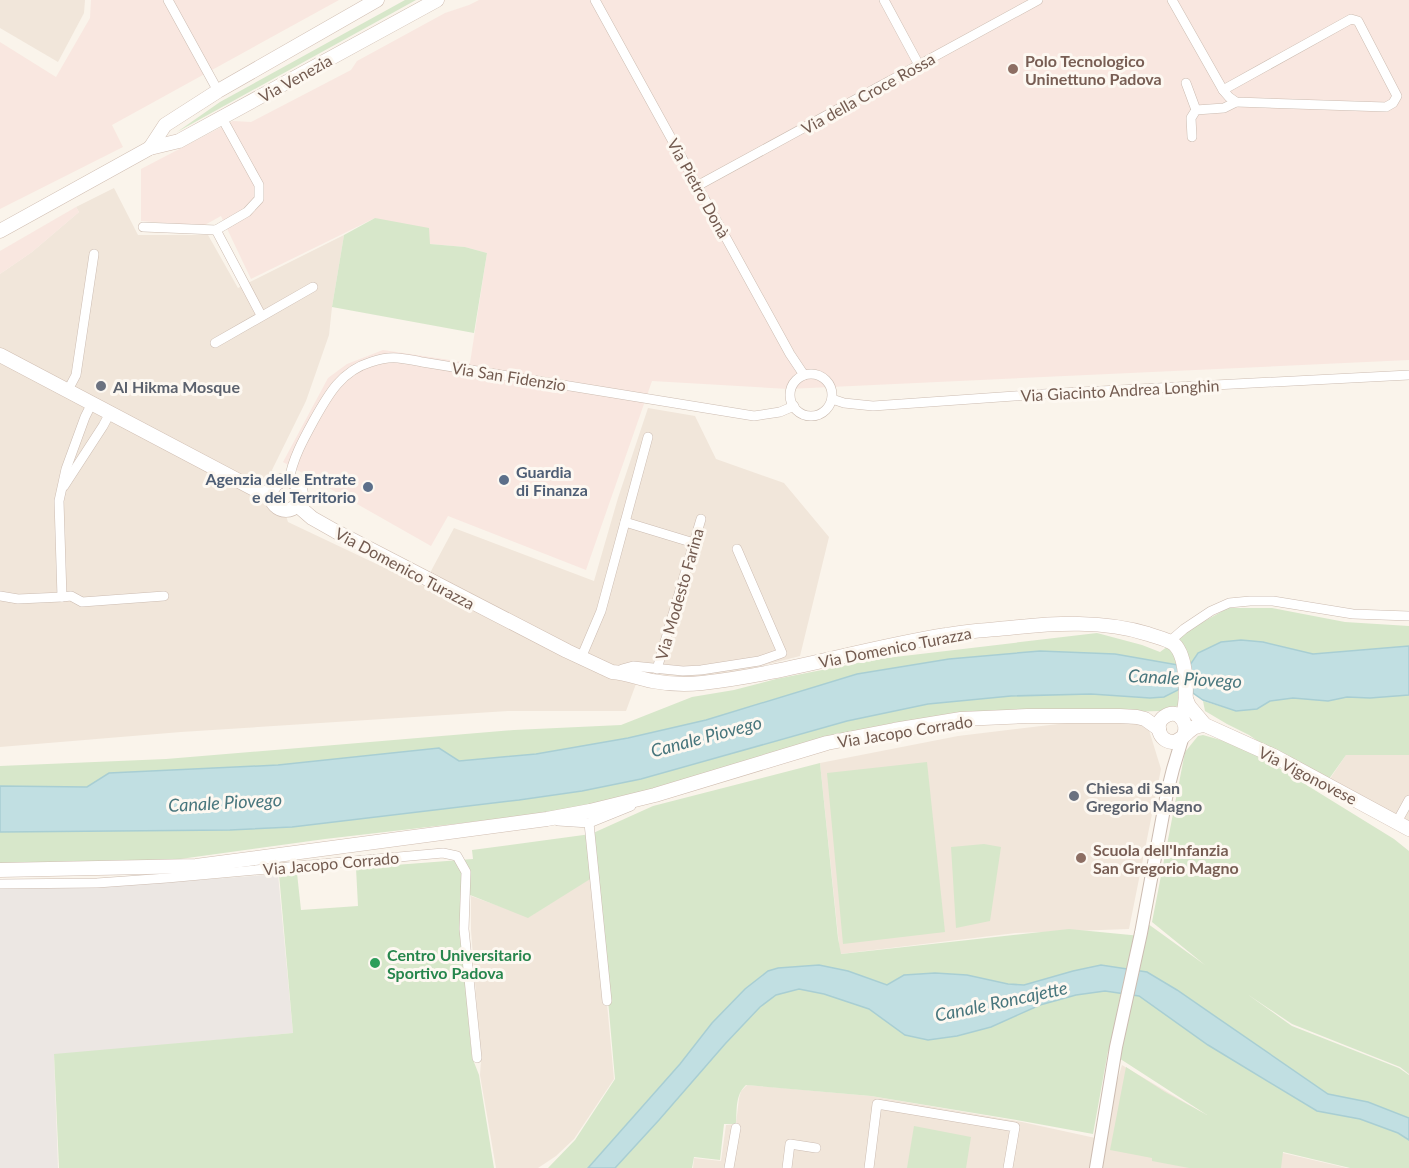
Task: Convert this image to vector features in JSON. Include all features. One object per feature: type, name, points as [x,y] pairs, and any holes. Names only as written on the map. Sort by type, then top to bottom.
[{"type":"main road","name":"Via Venezia","points":[[150,148],[165,125],[218,91],[377,0]]},
{"type":"main road","name":"Via Venezia","points":[[0,231],[150,148],[179,141],[437,0]]},
{"type":"main road","name":"Via Domenico Turazza","points":[[0,355],[258,491],[271,495],[274,503],[280,509],[289,510],[297,505],[312,518],[335,531],[612,672],[669,684],[701,683],[768,672],[946,635],[1035,625],[1113,626],[1170,641]]},
{"type":"main road","points":[[271,495],[275,485],[289,480],[295,483],[301,494],[297,505]]},
{"type":"main road","points":[[1170,641],[1178,649],[1183,663],[1185,694],[1183,719]]},
{"type":"main road","points":[[1184,736],[1186,724],[1183,719],[1175,714],[1167,715],[1161,721],[1162,734],[1172,742],[1179,740],[1202,722],[1189,706],[1185,694]]},
{"type":"main road","name":"Via Jacopo Corrado","points":[[0,870],[196,866],[547,819],[655,795],[827,743],[961,719],[1027,716],[1137,717],[1145,719],[1162,734]]},
{"type":"main road","name":"Via Vigonovese","points":[[1183,719],[1202,722],[1274,756],[1403,825]]},
{"type":"street","points":[[168,0],[218,91]]},
{"type":"street","name":"Via Pietro Donà","points":[[595,0],[790,354],[804,375]]},
{"type":"street","points":[[884,0],[919,65]]},
{"type":"street","name":"Via della Croce Rossa","points":[[697,186],[1038,0]]},
{"type":"street","points":[[1172,0],[1223,90],[1236,102]]},
{"type":"street","points":[[1196,110],[1224,108],[1236,102],[1386,107],[1393,104],[1397,96],[1358,21],[1351,20],[1223,90]]},
{"type":"street","points":[[1186,83],[1196,110]]},
{"type":"street","points":[[1192,137],[1191,118],[1196,110]]},
{"type":"street","points":[[143,227],[216,230],[247,212],[259,199],[259,185],[222,118]]},
{"type":"street","points":[[216,230],[261,315]]},
{"type":"street","points":[[68,390],[76,375],[94,254]]},
{"type":"street","points":[[215,343],[313,287]]},
{"type":"street","name":"Via San Fidenzio","points":[[289,480],[296,452],[333,389],[345,375],[361,365],[382,359],[405,359],[754,416],[780,412],[794,406]]},
{"type":"street","points":[[804,375],[819,375],[830,385],[832,399],[825,411],[811,416],[804,414],[794,406],[792,388],[804,375]]},
{"type":"street","name":"Via Giacinto Andrea Longhin","points":[[832,399],[844,403],[873,406],[1043,394],[1409,375]]},
{"type":"street","points":[[62,597],[59,501],[66,469],[92,402]]},
{"type":"street","points":[[61,490],[110,413]]},
{"type":"street","points":[[581,658],[601,612],[648,436]]},
{"type":"street","name":"Via Modesto Farina","points":[[657,669],[700,519]]},
{"type":"street","points":[[626,522],[694,543]]},
{"type":"street","name":"Via Domenico Turazza","points":[[620,672],[622,669],[633,666],[683,671],[701,670],[759,661],[782,653],[737,549]]},
{"type":"street","points":[[0,596],[18,599],[71,596],[82,602],[164,596]]},
{"type":"street","points":[[1170,641],[1184,629],[1229,603],[1273,601],[1353,614],[1409,616]]},
{"type":"street","points":[[1162,734],[1170,746],[1173,769]]},
{"type":"street","points":[[1096,1168],[1119,1030],[1140,938],[1173,769],[1184,736]]},
{"type":"street","name":"Via Jacopo Corrado","points":[[547,819],[589,823],[655,795]]},
{"type":"street","points":[[1403,825],[1409,800]]},
{"type":"street","points":[[589,823],[608,1001]]},
{"type":"street","name":"Via Jacopo Corrado","points":[[0,884],[167,879],[443,853],[457,856],[466,872],[464,929],[477,1058]]},
{"type":"street","points":[[869,1168],[877,1104],[1015,1127],[1008,1168]]},
{"type":"street","points":[[729,1168],[736,1128]]},
{"type":"street","points":[[787,1168],[790,1144],[816,1148]]},
{"type":"shaded area","points":[[0,0],[85,0],[84,13],[58,62],[0,28]]},
{"type":"shaded area","points":[[91,0],[339,0],[112,125],[123,147],[0,209],[0,42],[56,77],[90,18]]},
{"type":"shaded area","points":[[479,0],[1409,0],[1409,360],[788,389],[652,381],[586,570],[448,516],[431,546],[283,462],[328,378],[347,364],[383,350],[470,363],[487,253],[465,247],[430,244],[375,218],[251,279],[221,216],[203,226],[141,221],[141,169],[233,121],[251,122],[351,70],[357,61],[445,13]]},
{"type":"shaded area","points":[[114,188],[138,235],[208,235],[238,288],[344,235],[329,335],[306,401],[272,470],[288,522],[423,586],[454,528],[594,581],[618,498],[648,408],[695,416],[716,459],[784,483],[829,537],[800,656],[745,670],[687,679],[640,673],[626,711],[508,711],[181,732],[0,747],[0,274],[32,252],[79,212],[76,207]]},
{"type":"shaded area","points":[[76,207],[79,212],[32,252],[0,274],[0,251]]},
{"type":"shaded area","points":[[1145,717],[1161,769],[1129,929],[1016,933],[840,954],[820,763],[958,736],[1092,720]]},
{"type":"shaded area","points":[[1346,755],[1409,755],[1409,831],[1325,786]]},
{"type":"shaded area","points":[[278,874],[293,1033],[54,1055],[58,1168],[0,1168],[0,887],[89,888]]},
{"type":"shaded area","points":[[595,875],[614,1079],[574,1139],[556,1156],[538,1168],[496,1168],[480,1075],[471,896],[529,917]]},
{"type":"shaded area","points":[[1122,1065],[1223,1125],[1283,1153],[1347,1168],[693,1168],[694,1158],[721,1161],[726,1125],[736,1124],[739,1098],[741,1091],[747,1085],[871,1096],[1022,1122],[1100,1139]]},
{"type":"green space","points":[[405,0],[416,0],[177,132],[220,102]]},
{"type":"green space","points":[[375,218],[429,228],[430,244],[465,247],[487,253],[474,333],[332,307],[344,235]]},
{"type":"green space","points":[[1228,608],[1272,608],[1345,622],[1409,626],[1409,646],[1313,654],[1263,642],[1241,640],[1190,670],[1115,654],[1040,651],[949,659],[857,674],[706,720],[628,738],[536,754],[458,761],[439,748],[278,765],[109,773],[87,787],[0,786],[0,766],[166,759],[514,730],[621,725],[692,697],[878,659],[1097,633],[1160,652],[1194,627]]},
{"type":"green space","points":[[1178,690],[1178,706],[1161,711],[960,716],[654,793],[532,815],[325,839],[173,860],[0,865],[0,832],[230,830],[292,827],[519,800],[582,791],[641,779],[847,721],[928,704],[1011,696],[1091,694],[1150,698],[1164,697]]},
{"type":"green space","points":[[1409,695],[1409,755],[1346,755],[1324,786],[1249,735],[1205,711],[1203,701],[1236,711],[1257,709],[1270,700],[1293,698],[1328,701],[1347,697]]},
{"type":"green space","points":[[1203,735],[1245,747],[1394,839],[1409,851],[1409,1074],[1400,1067],[1292,1024],[1247,994],[1292,1026],[1399,1068],[1409,1075],[1409,1118],[1368,1102],[1328,1094],[1177,990],[1147,972],[1073,971],[1024,985],[967,975],[935,973],[904,975],[887,985],[848,971],[819,965],[778,968],[768,971],[745,989],[712,1023],[680,1064],[588,1168],[548,1168],[575,1140],[615,1079],[595,876],[528,918],[470,895],[461,895],[463,960],[472,1057],[479,1075],[494,1168],[59,1168],[54,1054],[293,1033],[279,874],[297,873],[301,910],[358,906],[356,868],[473,859],[472,850],[591,834],[653,806],[820,763],[841,954],[1069,929],[1141,936],[1144,921],[1205,965],[1152,922],[1185,752],[1198,736]]},
{"type":"green space","points":[[927,762],[945,932],[843,944],[827,773]]},
{"type":"green space","points":[[984,844],[1001,847],[990,921],[956,928],[951,847]]},
{"type":"green space","points":[[799,989],[824,994],[869,1009],[887,1022],[928,1040],[957,1036],[991,1027],[1040,1005],[1076,995],[1105,991],[1139,996],[1208,1045],[1317,1111],[1360,1119],[1398,1133],[1409,1140],[1409,1168],[1350,1168],[1283,1152],[1281,1168],[1189,1168],[1110,1150],[1126,1067],[1207,1115],[1108,1051],[1093,1134],[871,1096],[746,1085],[738,1098],[736,1124],[724,1124],[720,1160],[694,1157],[692,1168],[615,1168],[760,1007],[776,995]]},
{"type":"green space","points":[[914,1126],[971,1137],[966,1168],[907,1168]]},
{"type":"water","name":"Canale Piovego","points":[[1241,640],[1263,642],[1313,654],[1409,646],[1409,695],[1347,697],[1328,701],[1293,698],[1270,701],[1257,709],[1236,711],[1203,700],[1193,693],[1192,684],[1182,685],[1178,690],[1164,697],[1091,694],[1011,696],[928,704],[847,721],[641,779],[582,791],[519,800],[292,827],[230,830],[0,832],[0,786],[87,787],[109,773],[278,765],[439,748],[459,761],[536,754],[628,738],[706,720],[857,674],[949,659],[1040,651],[1115,654],[1190,665],[1198,653],[1221,642]]},
{"type":"water","name":"Canale Roncajette","points":[[819,965],[848,971],[887,985],[904,975],[935,973],[967,975],[1024,985],[1101,965],[1147,972],[1177,990],[1328,1094],[1368,1102],[1409,1118],[1409,1140],[1398,1133],[1360,1119],[1317,1111],[1208,1045],[1139,996],[1105,991],[1076,995],[1040,1005],[991,1027],[957,1036],[928,1040],[905,1035],[869,1009],[824,994],[799,989],[776,995],[760,1007],[615,1168],[588,1168],[680,1064],[712,1023],[745,989],[768,971],[778,968]]},
{"type":"place","name":"Polo Tecnologico Uninettuno Padova","points":[[1013,69]]},
{"type":"place","name":"Al Hikma Mosque","points":[[101,386]]},
{"type":"place","name":"Guardia di Finanza","points":[[504,480]]},
{"type":"place","name":"Agenzia delle Entrate e del Territorio","points":[[368,487]]},
{"type":"place","name":"Chiesa di San Gregorio Magno","points":[[1074,796]]},
{"type":"place","name":"Scuola dell'Infanzia San Gregorio Magno","points":[[1081,858]]},
{"type":"place","name":"Centro Universitario Sportivo Padova","points":[[375,963]]}]
